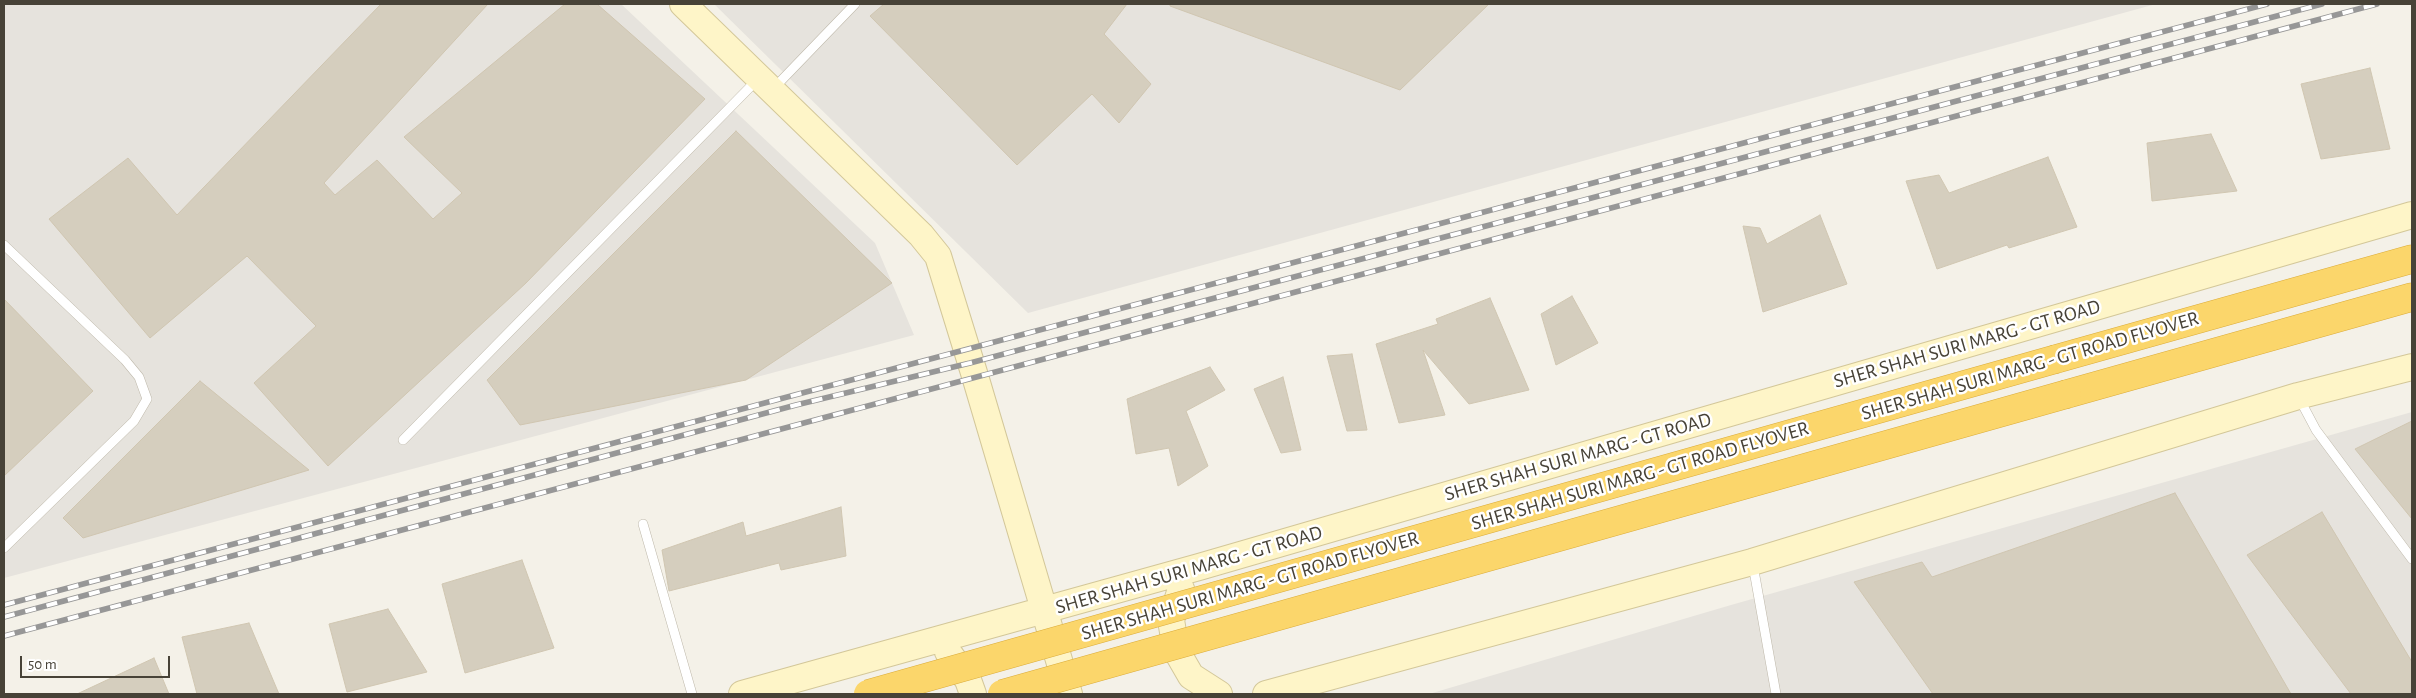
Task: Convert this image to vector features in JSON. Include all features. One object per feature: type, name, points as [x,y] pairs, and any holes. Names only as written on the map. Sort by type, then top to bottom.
[{"type":"highway","name":"SHER SHAH SURI MARG - GT ROAD FLYOVER","points":[[868,694],[2412,259]]},
{"type":"highway","name":"SHER SHAH SURI MARG - GT ROAD FLYOVER","points":[[1002,694],[2412,297]]},
{"type":"street","points":[[683,4],[921,235],[938,256],[1045,611],[1068,694]]},
{"type":"street","name":"SHER SHAH SURI MARG - GT ROAD","points":[[742,694],[1045,611],[2412,214]]},
{"type":"street","points":[[1266,694],[1752,562],[2298,396],[2412,367]]},
{"type":"street","points":[[1198,567],[1180,591],[1171,620],[1176,650],[1191,676],[1219,694]]},
{"type":"street","points":[[937,641],[954,659],[968,680],[973,694]]},
{"type":"lane","points":[[403,440],[765,84],[855,4]]},
{"type":"lane","points":[[4,245],[125,360],[139,377],[147,399],[134,421],[4,548]]},
{"type":"lane","points":[[2298,396],[2316,430],[2412,559]]},
{"type":"lane","points":[[643,524],[692,694]]},
{"type":"lane","points":[[1752,562],[1776,694]]},
{"type":"shaded area","points":[[4,4],[621,4],[875,243],[914,335],[4,578]]},
{"type":"shaded area","points":[[714,4],[2156,4],[1028,313]]},
{"type":"shaded area","points":[[2412,412],[2412,694],[1429,694],[1731,605]]},
{"type":"building","points":[[381,4],[488,4],[324,183],[335,195],[377,160],[433,219],[462,193],[404,137],[565,4],[597,4],[705,99],[526,283],[328,466],[254,383],[316,326],[247,256],[150,338],[49,219],[128,158],[177,215]]},
{"type":"building","points":[[884,4],[1127,4],[1104,34],[1151,84],[1119,123],[1092,94],[1017,165],[870,16]]},
{"type":"building","points":[[1170,4],[1489,4],[1400,90],[1170,6]]},
{"type":"building","points":[[2370,68],[2390,149],[2321,159],[2301,84]]},
{"type":"building","points":[[736,131],[892,283],[746,380],[520,425],[487,380]]},
{"type":"building","points":[[2211,134],[2237,191],[2152,201],[2147,143]]},
{"type":"building","points":[[2048,157],[2077,227],[2009,248],[2007,245],[1937,269],[1906,181],[1939,175],[1949,193]]},
{"type":"building","points":[[1820,215],[1847,284],[1763,312],[1743,226],[1760,228],[1767,244]]},
{"type":"building","points":[[1572,296],[1598,343],[1556,365],[1541,314]]},
{"type":"building","points":[[1490,298],[1529,390],[1469,404],[1423,350],[1445,415],[1399,423],[1376,344],[1438,324],[1436,319]]},
{"type":"building","points":[[4,299],[93,391],[4,476]]},
{"type":"building","points":[[1352,354],[1367,430],[1347,431],[1327,356]]},
{"type":"building","points":[[1210,367],[1225,390],[1186,411],[1208,466],[1178,486],[1169,448],[1136,454],[1127,399]]},
{"type":"building","points":[[1283,377],[1301,450],[1281,453],[1254,389]]},
{"type":"building","points":[[200,381],[309,470],[83,538],[63,518]]},
{"type":"building","points":[[2412,421],[2412,519],[2355,449]]},
{"type":"building","points":[[2175,493],[2291,694],[1933,694],[1854,582],[1922,562],[1932,577]]},
{"type":"building","points":[[841,507],[846,556],[781,570],[779,563],[669,591],[662,550],[743,522],[746,536]]},
{"type":"building","points":[[2322,512],[2412,662],[2412,694],[2351,694],[2247,555]]},
{"type":"building","points":[[522,560],[554,648],[465,673],[442,584]]},
{"type":"building","points":[[388,609],[427,672],[347,692],[329,624]]},
{"type":"building","points":[[249,623],[279,694],[197,694],[182,637]]},
{"type":"building","points":[[154,658],[169,694],[77,694]]},
{"type":"railway","points":[[4,605],[2267,4]]},
{"type":"railway","points":[[4,617],[796,405],[970,363],[2322,4]]},
{"type":"railway","points":[[4,636],[2377,4]]}]
